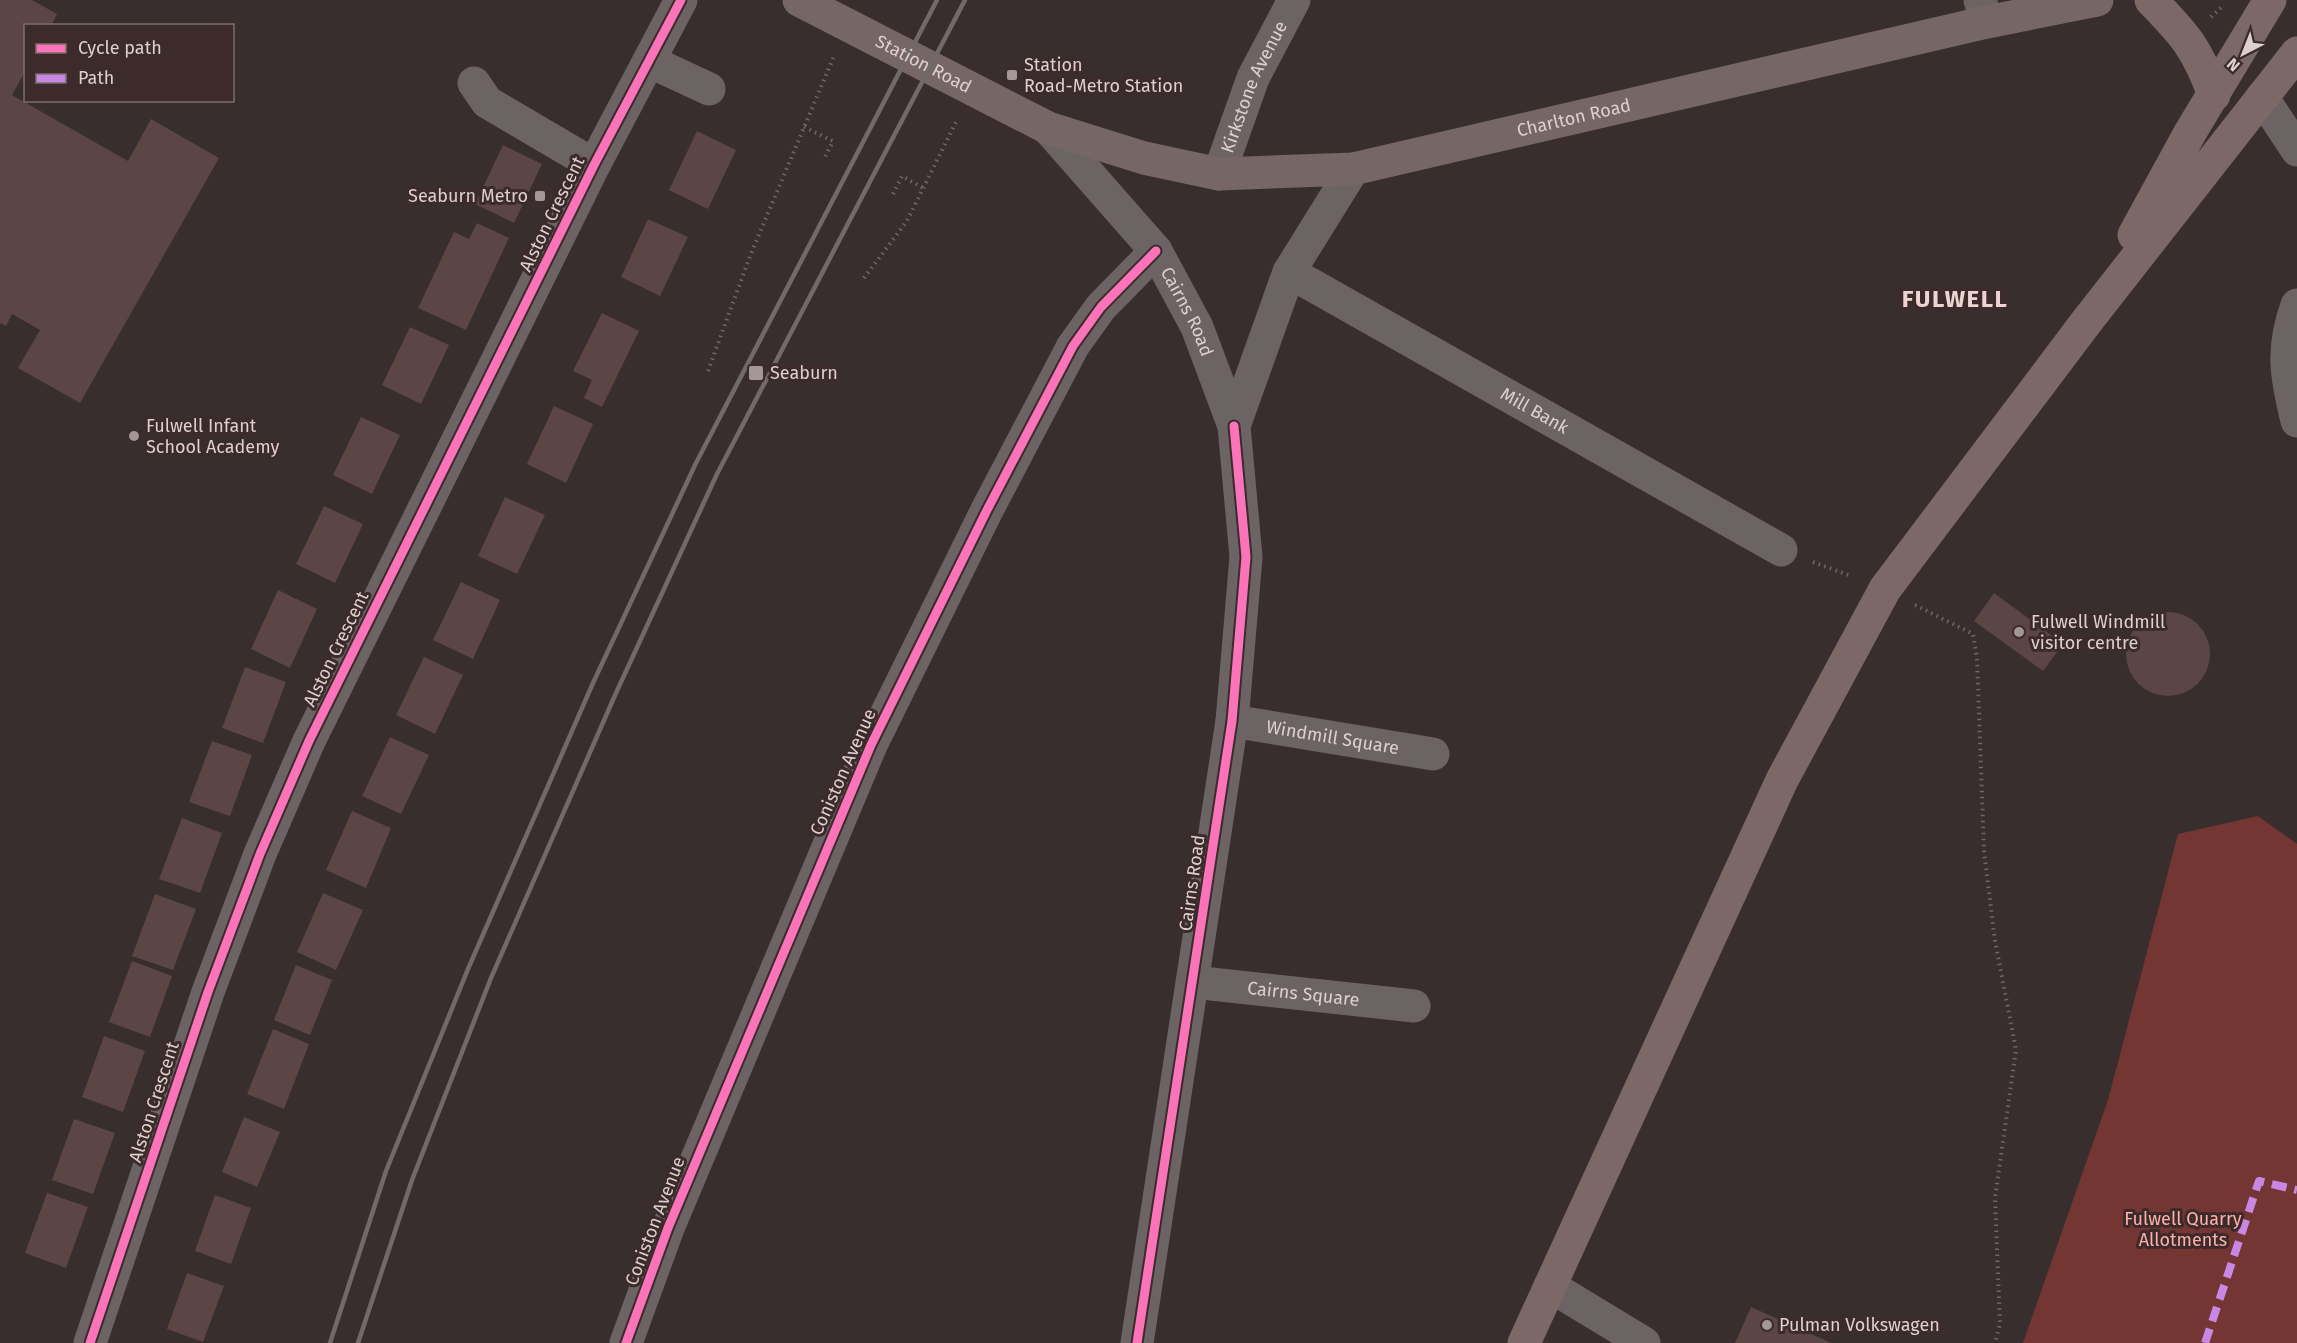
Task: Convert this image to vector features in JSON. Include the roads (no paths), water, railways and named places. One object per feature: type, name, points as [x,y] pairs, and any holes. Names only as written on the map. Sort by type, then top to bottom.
[{"type":"highway","points":[[2151,0],[2187,37],[2201,59],[2214,95]]},
{"type":"highway","points":[[2086,321],[2191,131],[2270,0]]},
{"type":"highway","points":[[1524,1343],[1782,780],[1885,589],[2086,321],[2297,53]]},
{"type":"main road","name":"Station Road","points":[[799,0],[1047,128]]},
{"type":"main road","name":"Charlton Road","points":[[1047,128],[1144,159],[1219,174],[1353,170],[1984,11],[2097,0]]},
{"type":"street","name":"Alston Crescent","points":[[90,1343],[208,992],[264,844],[309,741],[594,165],[681,0]]},
{"type":"street","name":"Kirkstone Avenue","points":[[1219,174],[1253,78],[1294,0]]},
{"type":"street","points":[[649,61],[709,89]]},
{"type":"street","points":[[474,83],[487,102],[594,165]]},
{"type":"street","points":[[2262,97],[2297,150]]},
{"type":"street","name":"Cairns Road","points":[[1047,128],[1156,251],[1197,327],[1234,426],[1246,557],[1232,722],[1137,1343]]},
{"type":"street","name":"Cairns Road","points":[[1234,426],[1289,272],[1353,170]]},
{"type":"street","name":"Coniston Avenue","points":[[626,1343],[668,1228],[871,745],[987,510],[1073,346],[1101,307],[1156,251]]},
{"type":"street","name":"Mill Bank","points":[[1289,272],[1781,550]]},
{"type":"street","points":[[2297,304],[2287,334],[2287,377],[2297,421]]},
{"type":"street","name":"Windmill Square","points":[[1232,722],[1433,754]]},
{"type":"street","name":"Cairns Square","points":[[1194,982],[1414,1006]]},
{"type":"street","points":[[1550,1286],[1644,1343]]},
{"type":"railway","points":[[330,1343],[386,1171],[468,969],[593,683],[696,463],[937,0]]},
{"type":"railway","points":[[358,1343],[412,1180],[491,978],[616,693],[717,474],[965,0]]},
{"type":"place","name":"Station Road-Metro Station","points":[[1012,75]]},
{"type":"place","name":"Seaburn Metro","points":[[540,196]]},
{"type":"place","name":"Seaburn","points":[[756,373]]},
{"type":"place","name":"Fulwell Infant School Academy","points":[[134,436]]},
{"type":"place","name":"Fulwell Windmill visitor centre","points":[[2019,632]]},
{"type":"place","name":"Pulman Volkswagen","points":[[1767,1325]]},
{"type":"district","name":"FULWELL","points":[[1955,299]]},
{"type":"park label","name":"Fulwell Quarry Allotments","points":[[2183,1229]]}]
